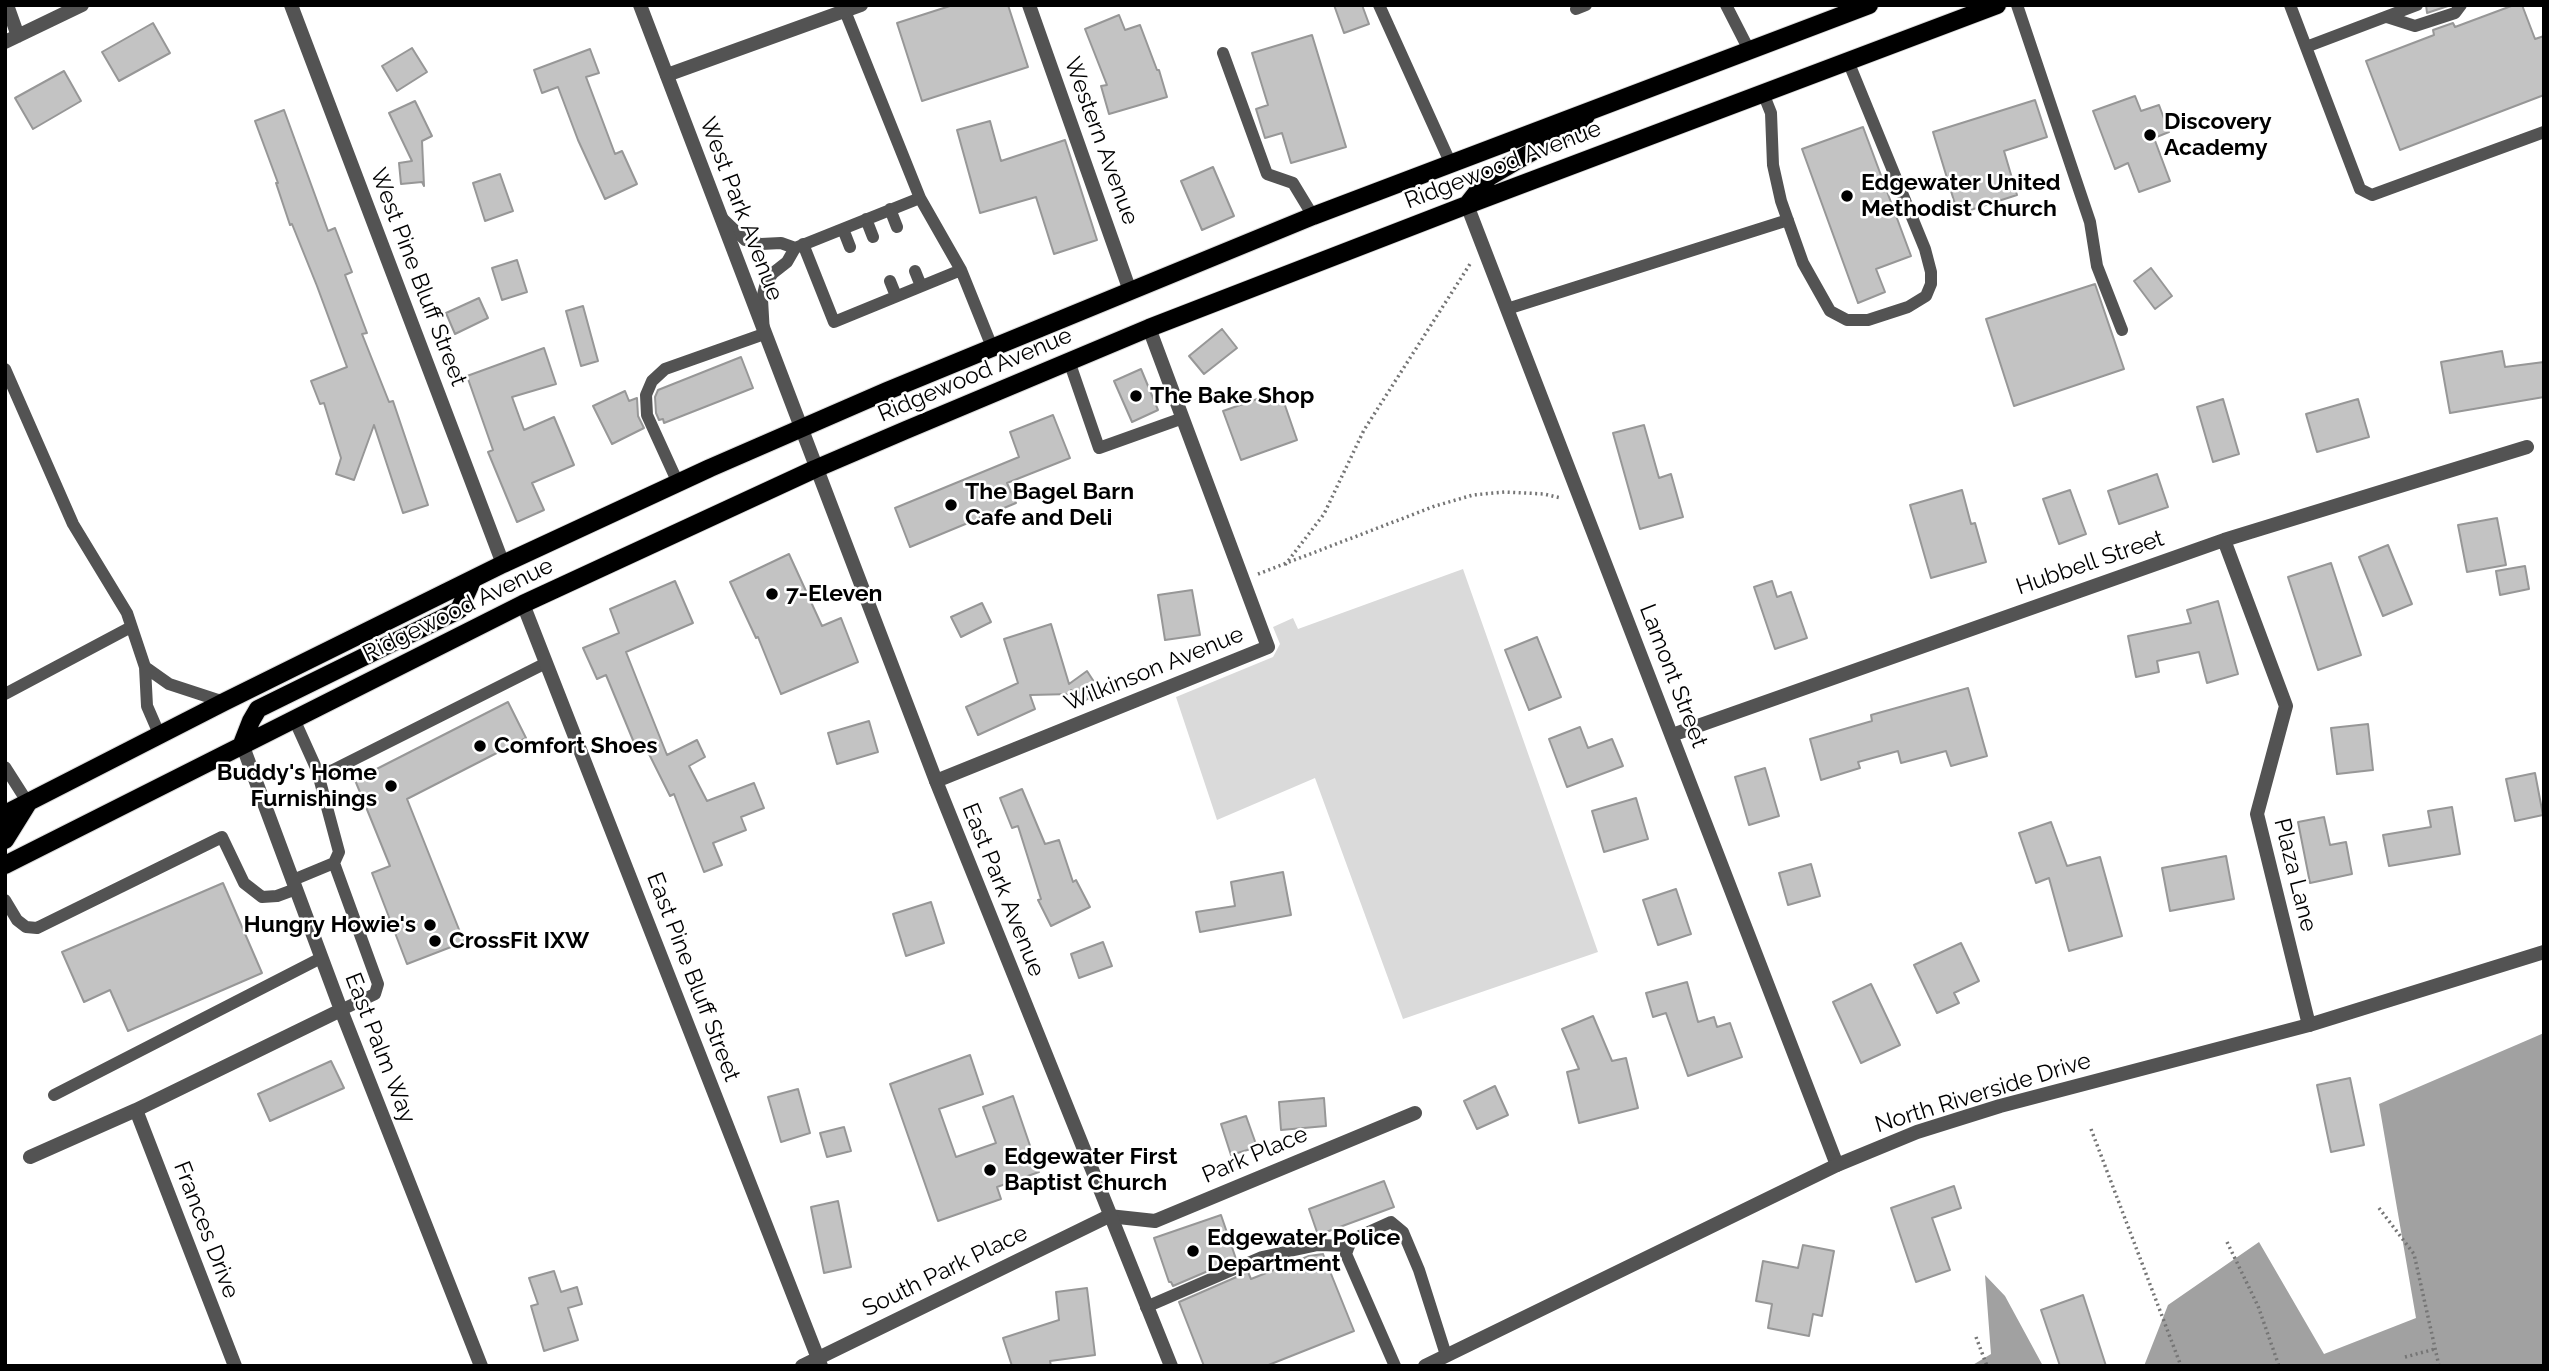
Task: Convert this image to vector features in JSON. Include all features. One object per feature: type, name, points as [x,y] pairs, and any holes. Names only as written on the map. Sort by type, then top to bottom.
[{"type":"main road","name":"Ridgewood Avenue","points":[[5,814],[503,564],[800,429],[992,347],[1313,216],[1869,5]]},
{"type":"main road","name":"Ridgewood Avenue","points":[[5,865],[523,604],[815,469],[1149,328],[1997,5]]},
{"type":"main road","points":[[1467,205],[1489,177],[1576,126],[1595,108]]},
{"type":"main road","points":[[242,744],[258,709],[459,610],[472,581]]},
{"type":"main road","points":[[5,841],[28,803]]},
{"type":"street","points":[[7,5],[12,39],[82,5]]},
{"type":"street","name":"West Pine Bluff Street","points":[[291,5],[503,564]]},
{"type":"street","name":"West Park Avenue","points":[[640,5],[800,429]]},
{"type":"street","points":[[667,75],[861,5]]},
{"type":"street","name":"Western Avenue","points":[[1029,5],[1130,291]]},
{"type":"street","name":"Lamont Street","points":[[1467,205],[1837,1165]]},
{"type":"street","name":"Wilkinson Avenue","points":[[936,781],[1268,647],[1149,328]]},
{"type":"street","name":"East Park Avenue","points":[[800,429],[936,781],[1171,1366]]},
{"type":"street","name":"Hubbell Street","points":[[1672,735],[2224,540],[2527,447]]},
{"type":"street","name":"Plaza Lane","points":[[2224,540],[2286,706],[2257,814],[2309,1025]]},
{"type":"street","name":"East Pine Bluff Street","points":[[523,604],[820,1362]]},
{"type":"street","name":"East Palm Way","points":[[242,744],[321,958],[481,1366]]},
{"type":"street","name":"North Riverside Drive","points":[[1425,1366],[1837,1165],[1917,1132],[2000,1106],[2309,1025],[2544,952]]},
{"type":"street","points":[[30,1157],[136,1110],[341,1010]]},
{"type":"street","name":"Frances Drive","points":[[136,1110],[235,1366]]},
{"type":"street","name":"Park Place","points":[[1109,1216],[1155,1221],[1415,1113]]},
{"type":"street","name":"South Park Place","points":[[802,1366],[820,1362],[1109,1216]]},
{"type":"lane","points":[[1379,5],[1450,162]]},
{"type":"lane","points":[[1726,5],[1749,50]]},
{"type":"lane","points":[[2017,5],[2090,222],[2097,266],[2122,330]]},
{"type":"lane","points":[[2290,5],[2360,189],[2372,195],[2544,132]]},
{"type":"lane","points":[[2306,47],[2417,5]]},
{"type":"lane","points":[[2387,17],[2415,26],[2455,13],[2461,5]]},
{"type":"lane","points":[[845,11],[920,198],[961,270],[992,347]]},
{"type":"lane","points":[[1223,53],[1267,174],[1293,183],[1313,216]]},
{"type":"lane","points":[[1763,93],[1771,113],[1773,165],[1781,201],[1803,263],[1830,311],[1847,320],[1868,320],[1908,307],[1926,296],[1931,284],[1931,272],[1925,249],[1848,61]]},
{"type":"lane","points":[[720,216],[745,240],[761,244],[799,246],[920,198]]},
{"type":"lane","points":[[890,209],[897,227]]},
{"type":"lane","points":[[866,219],[873,237]]},
{"type":"lane","points":[[1507,309],[1788,220]]},
{"type":"lane","points":[[843,229],[850,247]]},
{"type":"lane","points":[[799,246],[834,322],[961,270]]},
{"type":"lane","points":[[678,483],[647,415],[646,395],[652,382],[665,369],[764,334],[762,299],[766,282],[772,272],[787,262],[799,246]]},
{"type":"lane","points":[[915,271],[921,286]]},
{"type":"lane","points":[[890,281],[896,296]]},
{"type":"lane","points":[[867,291],[873,306]]},
{"type":"lane","points":[[1069,361],[1099,448],[1183,418]]},
{"type":"lane","points":[[5,369],[73,524],[127,613],[145,667],[147,706],[160,736]]},
{"type":"lane","points":[[5,694],[131,627]]},
{"type":"lane","points":[[317,770],[331,771],[546,663]]},
{"type":"lane","points":[[145,667],[169,684],[224,702]]},
{"type":"lane","points":[[5,900],[17,920],[26,927],[37,928],[222,837],[244,883],[262,897],[277,897],[334,863],[339,852],[317,770],[293,719]]},
{"type":"lane","points":[[5,767],[28,803]]},
{"type":"lane","points":[[334,863],[378,984],[375,994],[341,1010]]},
{"type":"lane","points":[[54,1095],[321,958]]},
{"type":"lane","points":[[1395,1366],[1346,1254],[1351,1240],[1391,1222],[1403,1232],[1419,1270],[1446,1355]]},
{"type":"lane","points":[[1146,1307],[1262,1257],[1318,1245],[1349,1246]]},
{"type":"path","points":[[1285,565],[1324,514],[1364,430],[1482,244]]},
{"type":"path","points":[[1242,579],[1285,565],[1435,506],[1473,495],[1505,492],[1544,494],[1582,505]]},
{"type":"path","points":[[2091,1129],[2181,1366]]},
{"type":"path","points":[[2379,1208],[2414,1254],[2439,1366]]},
{"type":"path","points":[[2227,1242],[2258,1306],[2279,1366]]},
{"type":"path","points":[[1976,1337],[1987,1366]]},
{"type":"path","points":[[2405,1357],[2435,1349]]},
{"type":"shaded area","points":[[1463,569],[1598,952],[1403,1019],[1315,778],[1217,820],[1176,697],[1273,657],[1280,644],[1273,627],[1293,618],[1298,629]]},
{"type":"shaded area","points":[[2544,1033],[2544,1366],[2144,1366],[2168,1305],[2259,1242],[2324,1354],[2416,1318],[2379,1104]]},
{"type":"shaded area","points":[[1985,1275],[2005,1296],[2043,1366],[1971,1366],[1991,1354]]},
{"type":"building","points":[[953,5],[1008,5],[1028,67],[922,101],[897,23]]},
{"type":"building","points":[[1334,5],[1362,5],[1369,24],[1344,33]]},
{"type":"building","points":[[2426,5],[2447,5],[2448,6],[2427,13]]},
{"type":"building","points":[[2514,5],[2522,5],[2535,39],[2544,36],[2544,95],[2400,150],[2366,61],[2434,35],[2433,30],[2453,23],[2455,27]]},
{"type":"building","points":[[1119,15],[1125,30],[1140,25],[1167,97],[1109,114],[1101,86],[1107,85],[1085,29]]},
{"type":"building","points":[[153,23],[170,53],[119,81],[102,52]]},
{"type":"building","points":[[1312,35],[1346,147],[1291,163],[1282,133],[1265,138],[1256,109],[1268,105],[1252,53]]},
{"type":"building","points":[[412,48],[427,72],[397,91],[382,66]]},
{"type":"building","points":[[590,49],[599,73],[586,77],[615,154],[622,151],[637,184],[605,199],[558,87],[542,93],[534,70]]},
{"type":"building","points":[[64,71],[81,101],[33,129],[15,98]]},
{"type":"building","points":[[2135,96],[2141,111],[2159,105],[2169,132],[2154,138],[2170,181],[2139,192],[2128,163],[2115,169],[2093,111]]},
{"type":"building","points":[[2035,100],[2047,137],[2004,151],[2017,195],[1958,214],[1933,132]]},
{"type":"building","points":[[415,101],[432,136],[422,141],[424,186],[422,182],[401,184],[399,163],[412,161],[389,113]]},
{"type":"building","points":[[284,110],[328,231],[335,228],[352,272],[345,275],[367,333],[362,334],[389,402],[393,401],[428,505],[403,513],[374,425],[354,480],[336,474],[341,458],[324,403],[320,404],[311,381],[347,367],[317,286],[292,224],[290,225],[255,121]]},
{"type":"building","points":[[990,121],[1001,161],[1065,140],[1097,240],[1054,254],[1036,197],[980,213],[957,130]]},
{"type":"building","name":"Edgewater United Methodist Church","points":[[1863,127],[1911,256],[1876,269],[1885,292],[1858,303],[1802,149]]},
{"type":"building","points":[[1213,167],[1234,216],[1202,230],[1181,181]]},
{"type":"building","points":[[500,174],[513,211],[485,221],[473,183]]},
{"type":"building","points":[[517,260],[527,292],[502,300],[492,268]]},
{"type":"building","points":[[2151,268],[2172,296],[2155,309],[2134,281]]},
{"type":"building","points":[[2095,284],[2124,369],[2014,406],[1986,319]]},
{"type":"building","points":[[479,298],[488,318],[455,334],[446,313]]},
{"type":"building","points":[[583,306],[598,361],[581,366],[566,311]]},
{"type":"building","points":[[1222,329],[1237,348],[1204,374],[1189,356]]},
{"type":"building","points":[[544,348],[556,384],[512,397],[524,430],[554,417],[574,465],[532,483],[544,510],[517,522],[488,452],[493,450],[467,376]]},
{"type":"building","points":[[2502,351],[2505,367],[2544,362],[2544,397],[2450,413],[2441,362]]},
{"type":"building","points":[[741,357],[753,388],[664,423],[663,419],[659,420],[655,397],[658,390]]},
{"type":"building","name":"The Bake Shop","points":[[1141,369],[1158,410],[1132,422],[1114,381]]},
{"type":"building","points":[[625,391],[629,401],[637,398],[638,416],[644,428],[612,444],[593,406]]},
{"type":"building","points":[[1280,391],[1297,440],[1241,460],[1223,411]]},
{"type":"building","points":[[2223,399],[2239,454],[2213,462],[2197,407]]},
{"type":"building","points":[[2358,399],[2369,437],[2317,452],[2306,414]]},
{"type":"building","points":[[1053,415],[1070,458],[1007,483],[1016,503],[910,547],[895,508],[1019,457],[1010,432]]},
{"type":"building","points":[[1644,425],[1659,478],[1671,474],[1683,517],[1640,529],[1613,433]]},
{"type":"building","points":[[2157,474],[2168,507],[2119,524],[2108,491]]},
{"type":"building","points":[[1962,490],[1971,524],[1975,523],[1986,562],[1931,578],[1910,505]]},
{"type":"building","points":[[2070,490],[2086,534],[2059,544],[2043,499]]},
{"type":"building","points":[[2497,518],[2506,565],[2467,572],[2458,525]]},
{"type":"building","points":[[2388,545],[2412,604],[2383,616],[2359,557]]},
{"type":"building","points":[[789,554],[822,626],[841,618],[858,662],[781,694],[758,637],[756,638],[730,582]]},
{"type":"building","points":[[2331,563],[2361,655],[2318,670],[2288,577]]},
{"type":"building","points":[[2525,566],[2529,589],[2500,595],[2496,571]]},
{"type":"building","points":[[675,581],[693,623],[626,652],[667,755],[697,740],[705,757],[689,766],[707,801],[754,783],[764,808],[741,817],[746,830],[713,843],[722,865],[704,872],[674,794],[670,796],[643,742],[635,745],[606,675],[597,679],[583,648],[619,633],[610,609]]},
{"type":"building","points":[[1772,581],[1777,597],[1791,592],[1807,638],[1775,649],[1754,587]]},
{"type":"building","points":[[1192,590],[1200,635],[1165,640],[1158,595]]},
{"type":"building","points":[[2218,601],[2238,674],[2207,683],[2199,652],[2157,661],[2159,672],[2136,677],[2128,636],[2191,623],[2187,610]]},
{"type":"building","points":[[982,603],[991,622],[961,637],[951,617]]},
{"type":"building","points":[[1051,624],[1069,684],[1087,671],[1100,691],[1080,704],[1071,690],[1072,694],[1030,695],[1035,709],[978,735],[966,707],[1018,683],[1004,639]]},
{"type":"building","points":[[1537,637],[1561,697],[1529,710],[1505,650]]},
{"type":"building","points":[[1968,688],[1987,756],[1951,766],[1946,751],[1901,763],[1898,751],[1858,762],[1860,768],[1821,780],[1810,739],[1872,721],[1871,715]]},
{"type":"building","points":[[508,702],[526,738],[407,799],[464,942],[407,964],[372,873],[390,866],[355,780]]},
{"type":"building","points":[[869,721],[878,752],[837,764],[828,733]]},
{"type":"building","points":[[2368,724],[2373,770],[2337,774],[2331,728]]},
{"type":"building","points":[[1580,727],[1588,748],[1612,739],[1623,766],[1567,787],[1549,739]]},
{"type":"building","points":[[1765,768],[1779,816],[1749,825],[1735,777]]},
{"type":"building","points":[[2535,773],[2543,815],[2515,821],[2506,779]]},
{"type":"building","points":[[1022,789],[1045,844],[1059,840],[1073,882],[1076,880],[1090,907],[1051,926],[1038,900],[1041,899],[1018,826],[1012,828],[1000,798]]},
{"type":"building","points":[[1636,798],[1648,839],[1604,852],[1592,811]]},
{"type":"building","points":[[2452,807],[2460,854],[2389,866],[2383,835],[2431,827],[2428,811]]},
{"type":"building","points":[[2324,817],[2330,845],[2346,842],[2352,874],[2310,883],[2298,822]]},
{"type":"building","points":[[2051,822],[2067,866],[2100,857],[2122,936],[2069,951],[2049,878],[2036,883],[2019,833]]},
{"type":"building","points":[[2226,856],[2234,899],[2170,911],[2162,868]]},
{"type":"building","points":[[1811,864],[1820,896],[1788,905],[1779,873]]},
{"type":"building","points":[[1283,872],[1291,915],[1200,932],[1196,912],[1235,906],[1231,882]]},
{"type":"building","points":[[223,883],[262,973],[128,1031],[110,990],[84,1002],[62,952]]},
{"type":"building","points":[[1676,889],[1691,934],[1658,945],[1643,900]]},
{"type":"building","points":[[931,902],[944,943],[906,956],[893,914]]},
{"type":"building","points":[[1103,942],[1112,966],[1079,978],[1071,954]]},
{"type":"building","points":[[1961,943],[1979,981],[1954,993],[1959,1003],[1937,1013],[1914,965]]},
{"type":"building","points":[[1687,982],[1698,1022],[1714,1017],[1717,1027],[1730,1023],[1742,1057],[1688,1076],[1666,1013],[1653,1017],[1646,993]]},
{"type":"building","points":[[1871,984],[1900,1045],[1861,1063],[1833,1002]]},
{"type":"building","points":[[1593,1016],[1612,1061],[1626,1058],[1638,1108],[1579,1123],[1567,1072],[1579,1069],[1562,1029]]},
{"type":"building","points":[[970,1055],[983,1094],[939,1109],[956,1157],[996,1143],[983,1107],[1013,1096],[1039,1172],[997,1187],[1001,1199],[938,1221],[890,1084]]},
{"type":"building","points":[[331,1061],[344,1088],[270,1121],[258,1094]]},
{"type":"building","points":[[2350,1078],[2364,1145],[2331,1152],[2317,1085]]},
{"type":"building","points":[[1495,1086],[1508,1115],[1477,1129],[1464,1101]]},
{"type":"building","points":[[798,1089],[810,1133],[781,1142],[768,1097]]},
{"type":"building","points":[[1324,1098],[1326,1126],[1281,1130],[1279,1102]]},
{"type":"building","points":[[1246,1116],[1257,1147],[1231,1155],[1221,1124]]},
{"type":"building","points":[[844,1127],[851,1151],[827,1157],[820,1133]]},
{"type":"building","points":[[1384,1181],[1394,1207],[1318,1235],[1309,1209]]},
{"type":"building","points":[[1954,1186],[1961,1208],[1932,1218],[1950,1270],[1916,1282],[1891,1208]]},
{"type":"building","points":[[838,1201],[851,1267],[824,1273],[811,1207]]},
{"type":"building","points":[[1221,1215],[1236,1259],[1173,1286],[1169,1282],[1154,1238]]},
{"type":"building","points":[[1803,1245],[1834,1251],[1822,1316],[1813,1314],[1809,1336],[1768,1328],[1772,1304],[1756,1301],[1763,1261],[1798,1268]]},
{"type":"building","points":[[1323,1254],[1354,1331],[1266,1366],[1204,1366],[1179,1302],[1248,1272],[1251,1279],[1309,1256]]},
{"type":"building","points":[[554,1271],[561,1292],[577,1287],[582,1304],[568,1308],[578,1340],[544,1351],[531,1306],[538,1304],[529,1278]]},
{"type":"building","points":[[1087,1288],[1095,1355],[1050,1361],[1051,1366],[1012,1366],[1003,1338],[1059,1320],[1056,1292]]},
{"type":"building","points":[[2083,1295],[2106,1366],[2060,1366],[2041,1310]]},
{"type":"place","name":"Discovery Academy","points":[[2150,135]]},
{"type":"place","name":"Edgewater United Methodist Church","points":[[1847,196]]},
{"type":"place","name":"The Bake Shop","points":[[1136,396]]},
{"type":"place","name":"The Bagel Barn Cafe and Deli","points":[[951,505]]},
{"type":"place","name":"7-Eleven","points":[[772,594]]},
{"type":"place","name":"Comfort Shoes","points":[[480,746]]},
{"type":"place","name":"Buddy's Home Furnishings","points":[[391,786]]},
{"type":"place","name":"Hungry Howie's","points":[[430,925]]},
{"type":"place","name":"CrossFit IXW","points":[[435,941]]},
{"type":"place","name":"Edgewater First Baptist Church","points":[[990,1170]]},
{"type":"place","name":"Edgewater Police Department","points":[[1193,1251]]}]
